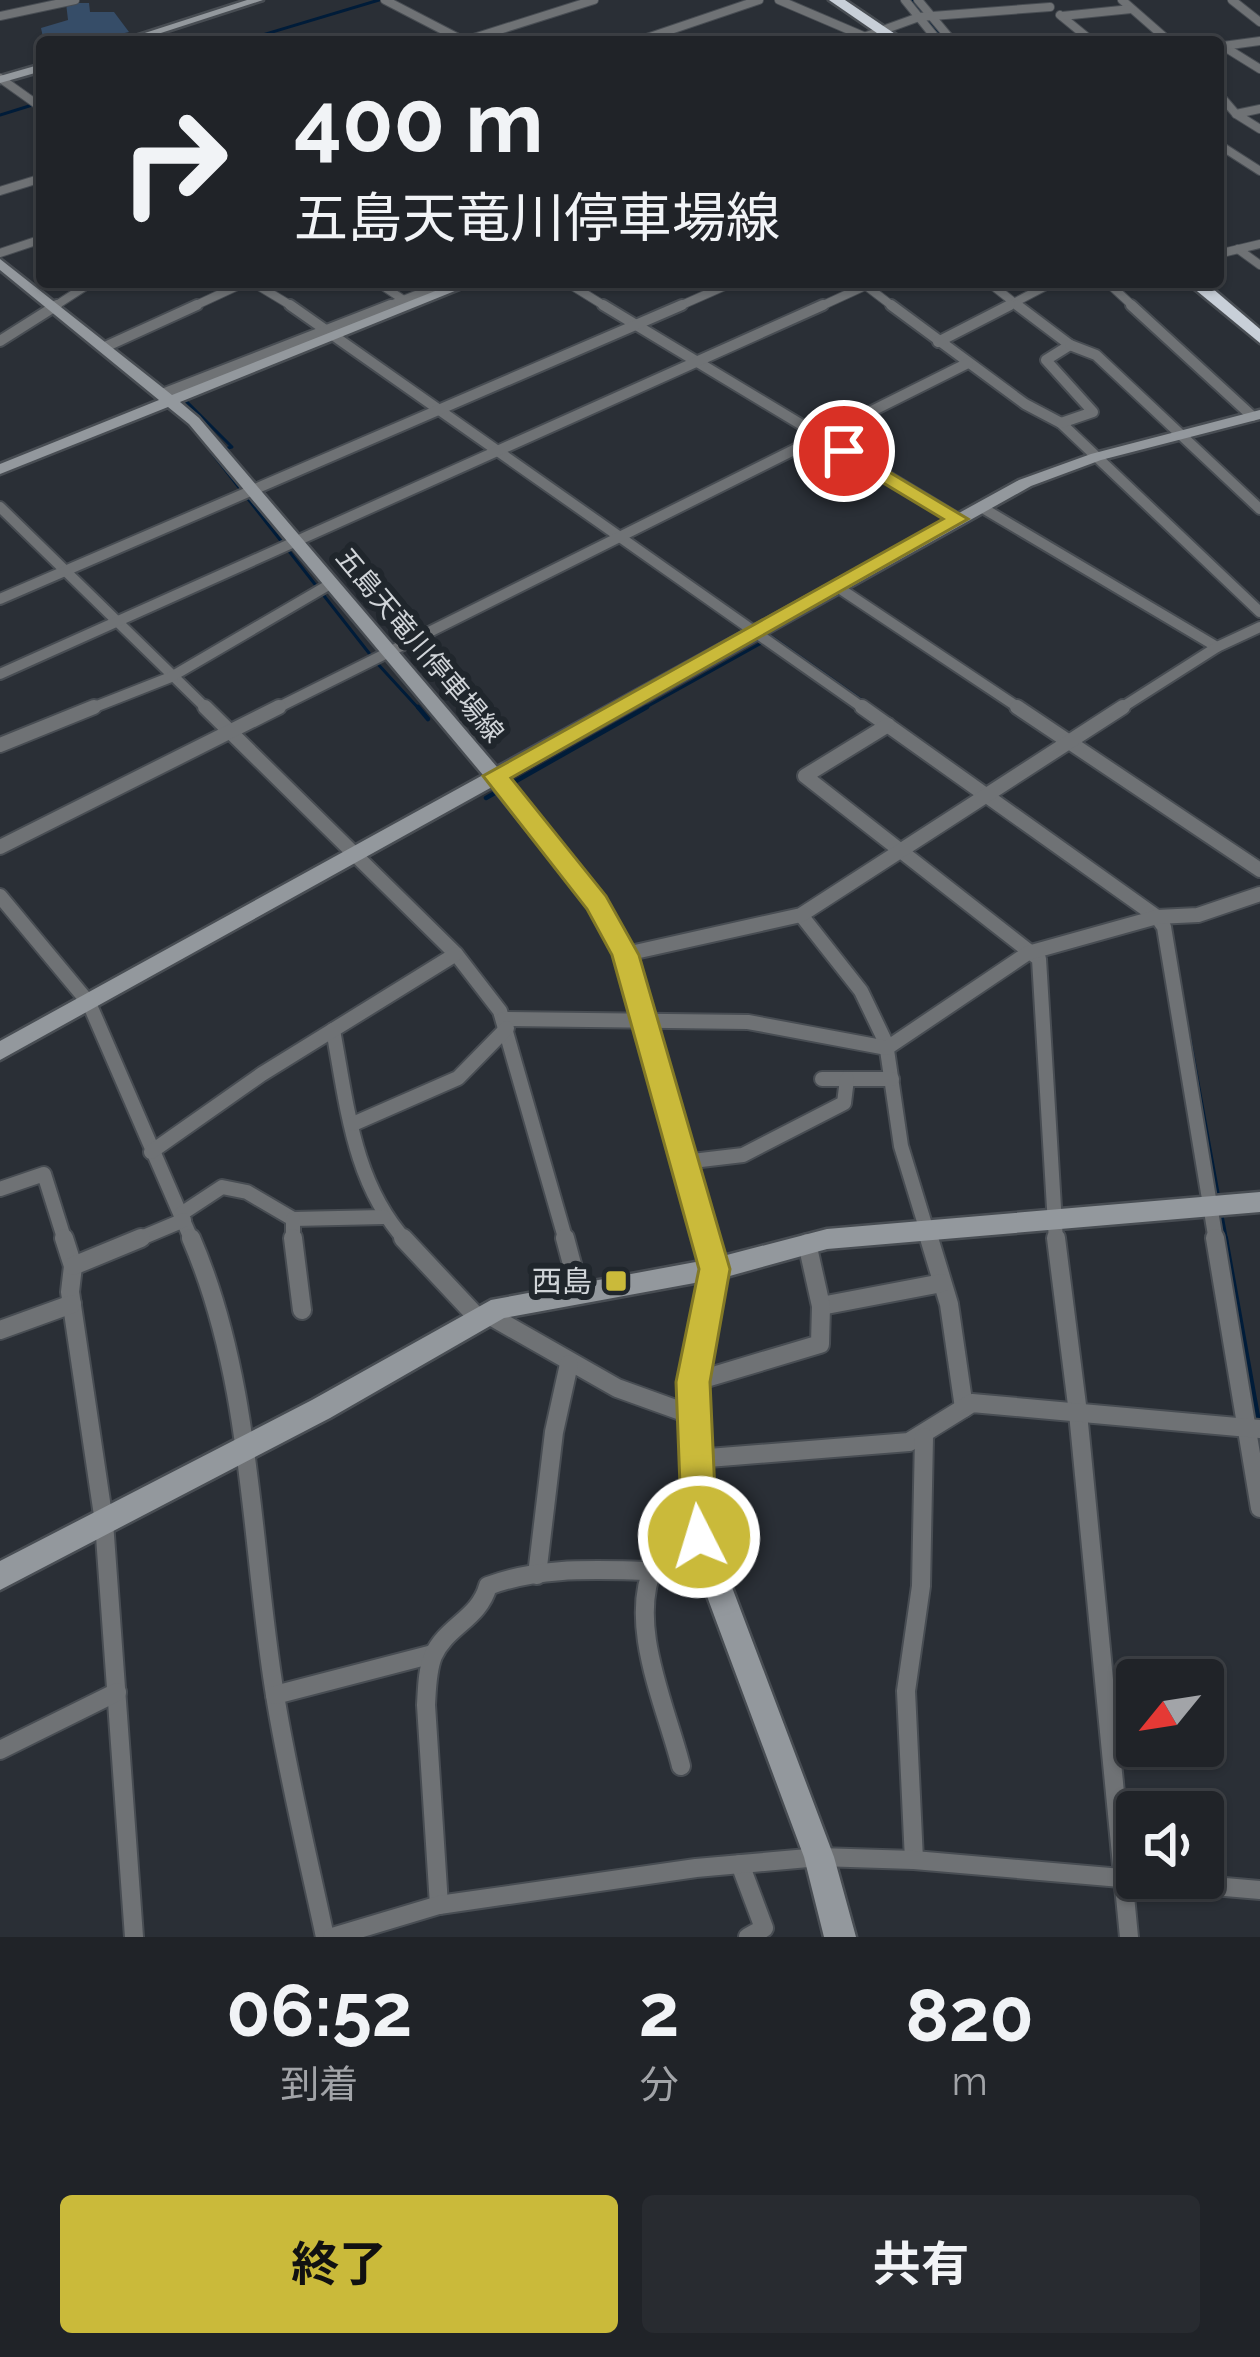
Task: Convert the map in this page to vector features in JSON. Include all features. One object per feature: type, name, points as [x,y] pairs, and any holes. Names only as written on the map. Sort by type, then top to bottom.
[{"type":"highway","points":[[836,0],[874,36]]},
{"type":"highway","points":[[1202,288],[1260,338]]},
{"type":"street","points":[[0,16],[75,0]]},
{"type":"street","points":[[150,36],[237,3],[258,0]]},
{"type":"street","points":[[386,0],[453,36]]},
{"type":"street","points":[[483,36],[594,0]]},
{"type":"street","points":[[653,36],[759,0]]},
{"type":"street","points":[[779,0],[874,36],[919,17],[1050,7]]},
{"type":"street","points":[[905,0],[934,36]]},
{"type":"street","points":[[918,0],[947,36]]},
{"type":"street","points":[[1042,0],[1086,36]]},
{"type":"street","points":[[1084,0],[1098,12]]},
{"type":"street","points":[[1122,0],[1163,36]]},
{"type":"street","points":[[1232,0],[1260,22]]},
{"type":"street","points":[[1062,16],[1131,9]]},
{"type":"street","points":[[1224,46],[1260,40]]},
{"type":"street","points":[[1224,48],[1260,69]]},
{"type":"street","points":[[0,79],[36,69]]},
{"type":"street","points":[[0,79],[36,104]]},
{"type":"street","points":[[1224,100],[1260,129]]},
{"type":"street","points":[[1224,114],[1260,110]]},
{"type":"street","points":[[1224,148],[1260,170]]},
{"type":"street","points":[[0,191],[36,180]]},
{"type":"street","points":[[0,253],[36,241]]},
{"type":"street","points":[[1230,253],[1260,244]]},
{"type":"street","points":[[1230,253],[1260,265]]},
{"type":"street","name":"五島天竜川停車場線","points":[[0,263],[168,397],[254,489],[496,776],[1024,483],[1096,457],[1256,415]]},
{"type":"street","points":[[0,341],[83,288]]},
{"type":"street","points":[[107,346],[236,288]]},
{"type":"street","points":[[259,288],[333,332],[1157,917],[1164,927],[1209,1205],[1253,1429],[1260,1508]]},
{"type":"street","points":[[386,288],[407,302]]},
{"type":"street","points":[[2,464],[436,288]]},
{"type":"street","points":[[407,302],[451,288]]},
{"type":"street","points":[[576,288],[958,519]]},
{"type":"street","points":[[0,599],[720,288]]},
{"type":"street","points":[[0,674],[854,288]]},
{"type":"street","points":[[868,288],[1024,404],[1061,423],[1260,612]]},
{"type":"street","points":[[996,288],[1070,345],[1096,355],[1175,435],[1260,509]]},
{"type":"street","points":[[938,341],[1042,288]]},
{"type":"street","points":[[1114,288],[1256,415]]},
{"type":"street","points":[[1061,423],[1094,412],[1046,360],[1070,345]]},
{"type":"street","points":[[0,847],[968,363]]},
{"type":"street","points":[[0,507],[456,954],[505,1024],[580,1294]]},
{"type":"street","points":[[982,507],[1217,647]]},
{"type":"street","points":[[0,746],[171,676],[332,583]]},
{"type":"street","points":[[836,586],[1260,870]]},
{"type":"street","points":[[626,955],[801,915],[1217,647],[1260,627]]},
{"type":"street","points":[[888,725],[805,776],[1039,959],[1054,1218],[1116,1798]]},
{"type":"street","points":[[0,1052],[496,776],[597,903],[626,955],[648,1024],[715,1269],[693,1382],[695,1510],[708,1566],[819,1857],[840,1937]]},
{"type":"street","points":[[352,1124],[458,1078],[505,1024],[748,1022],[887,1048],[1028,952],[1157,917],[1198,915],[1260,894]]},
{"type":"street","points":[[0,896],[89,1003],[208,1278],[246,1449],[274,1695],[328,1937],[440,1905],[819,1857],[914,1860],[1116,1878]]},
{"type":"street","points":[[801,915],[861,991],[887,1048],[901,1146],[942,1283],[964,1408]]},
{"type":"street","points":[[152,1152],[456,954]]},
{"type":"street","points":[[333,1030],[359,1163],[384,1216],[482,1316],[569,1364],[692,1414]]},
{"type":"street","points":[[822,1079],[892,1079]]},
{"type":"street","points":[[684,1162],[743,1155],[844,1103],[847,1079]]},
{"type":"street","points":[[0,1189],[44,1174],[73,1266],[72,1304],[104,1522],[134,1937]]},
{"type":"street","points":[[73,1266],[183,1216],[222,1187],[247,1192],[293,1219],[384,1216]]},
{"type":"street","points":[[0,1576],[246,1449],[482,1316],[715,1269],[807,1243],[1260,1202]]},
{"type":"street","points":[[293,1219],[293,1265],[302,1310]]},
{"type":"street","points":[[693,1382],[820,1344],[820,1306],[807,1243]]},
{"type":"street","points":[[820,1306],[942,1283]]},
{"type":"street","points":[[0,1330],[72,1304]]},
{"type":"street","points":[[537,1575],[551,1452],[569,1364]]},
{"type":"street","points":[[693,1460],[909,1442],[972,1403],[1253,1429]]},
{"type":"street","points":[[914,1860],[906,1690],[921,1586],[924,1436]]},
{"type":"street","points":[[681,1766],[666,1700],[651,1664],[647,1630],[651,1571],[695,1510]]},
{"type":"street","points":[[274,1695],[433,1654],[476,1616],[488,1586],[503,1579],[651,1571]]},
{"type":"street","points":[[433,1654],[428,1687],[429,1786],[440,1905]]},
{"type":"street","points":[[0,1750],[117,1692]]},
{"type":"street","points":[[740,1864],[764,1928],[748,1937]]},
{"type":"street","points":[[1224,1887],[1260,1890]]},
{"type":"street","points":[[1126,1899],[1129,1937]]},
{"type":"shaded area","points":[[66,3],[89,3],[90,12],[114,12],[129,32],[43,36],[41,28],[68,20]]},
{"type":"waterway","points":[[259,36],[379,0]]},
{"type":"waterway","points":[[912,0],[941,36]]},
{"type":"waterway","points":[[0,115],[36,104]]},
{"type":"waterway","points":[[184,399],[232,447],[228,448]]},
{"type":"waterway","points":[[212,453],[376,662],[420,710]]},
{"type":"waterway","points":[[641,710],[772,637],[866,703]]},
{"type":"waterway","points":[[418,707],[428,719]]},
{"type":"waterway","points":[[486,798],[647,707]]},
{"type":"waterway","points":[[997,796],[1164,914]]},
{"type":"waterway","points":[[1189,1037],[1218,1197]]},
{"type":"waterway","points":[[1221,1214],[1226,1241]]},
{"type":"waterway","points":[[1225,1238],[1258,1421]]},
{"type":"place","name":"西島","points":[[616,1281]]},
{"type":"route","points":[[699,1537],[693,1382],[715,1269],[626,955],[597,903],[496,776],[958,519],[844,451]]}]
